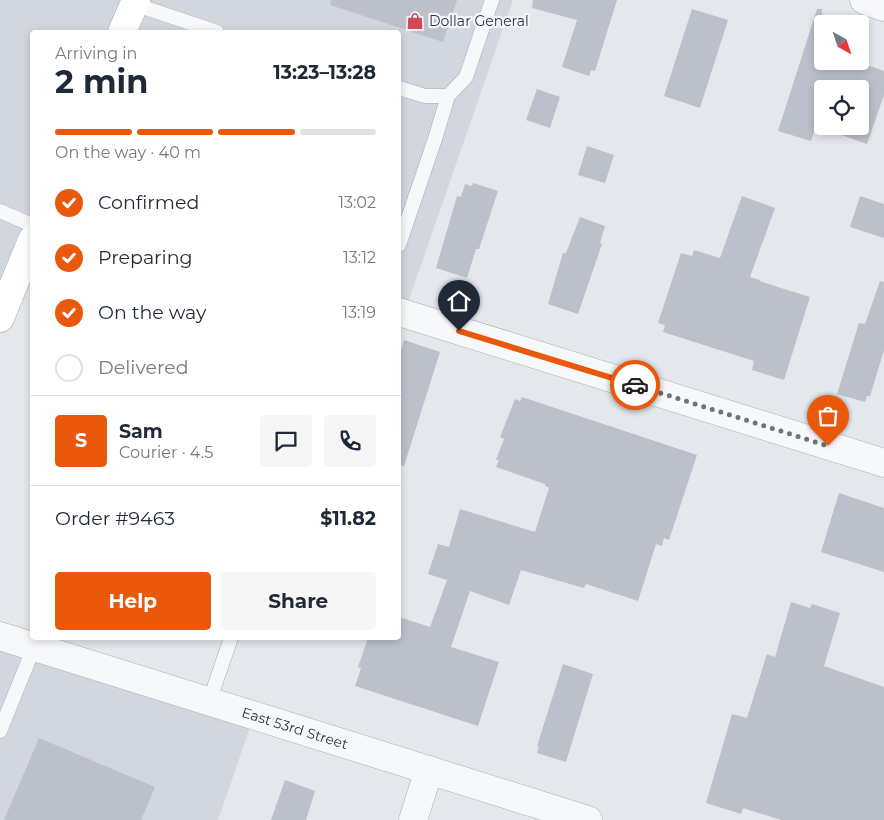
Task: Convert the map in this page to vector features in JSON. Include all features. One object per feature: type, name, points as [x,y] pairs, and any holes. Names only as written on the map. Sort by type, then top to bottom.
[{"type":"main road","points":[[123,30],[135,2]]},
{"type":"main road","points":[[0,318],[30,245]]},
{"type":"street","points":[[864,0],[884,7]]},
{"type":"street","points":[[401,313],[884,463]]},
{"type":"street","name":"East 53rd Street","points":[[0,636],[588,820]]},
{"type":"street","points":[[412,820],[429,770]]},
{"type":"lane","points":[[401,239],[448,96],[466,77],[492,0]]},
{"type":"lane","points":[[135,2],[212,30]]},
{"type":"lane","points":[[401,89],[426,96],[448,96]]},
{"type":"lane","points":[[0,212],[30,224]]},
{"type":"lane","points":[[209,702],[230,640]]},
{"type":"lane","points":[[0,731],[34,647]]},
{"type":"shaded area","points":[[0,0],[513,0],[404,314],[401,313],[401,30],[30,30],[30,245],[0,318]]},
{"type":"shaded area","points":[[0,636],[254,716],[218,820],[0,820]]},
{"type":"building","name":"Dollar General","points":[[331,0],[457,0],[443,42],[330,5]]},
{"type":"building","points":[[533,0],[617,0],[595,71],[591,70],[589,76],[562,67],[577,20],[532,8]]},
{"type":"building","points":[[692,9],[728,20],[700,108],[664,96]]},
{"type":"building","points":[[817,9],[822,9],[822,15],[815,15]]},
{"type":"building","points":[[814,18],[814,70],[869,70],[869,65],[884,71],[884,95],[867,144],[842,135],[869,135],[869,80],[814,80],[814,132],[811,141],[778,131]]},
{"type":"building","points":[[537,89],[560,97],[550,128],[526,120]]},
{"type":"building","points":[[587,146],[614,155],[605,183],[578,175]]},
{"type":"building","points":[[473,183],[498,191],[479,249],[476,249],[467,278],[436,268],[457,196],[461,197],[465,184],[472,186]]},
{"type":"building","points":[[742,196],[775,208],[750,277],[810,297],[784,380],[752,370],[754,361],[663,332],[665,325],[658,323],[681,253],[692,256],[694,250],[720,258]]},
{"type":"building","points":[[860,196],[884,204],[884,238],[850,227]]},
{"type":"building","points":[[580,217],[605,226],[600,243],[602,244],[578,314],[548,304],[563,253],[566,253]]},
{"type":"building","points":[[880,281],[884,282],[884,350],[870,396],[867,396],[865,402],[837,394],[859,323],[865,324]]},
{"type":"building","points":[[404,340],[440,352],[404,466],[401,465],[401,350]]},
{"type":"building","points":[[522,397],[697,455],[669,540],[664,538],[662,546],[656,544],[638,601],[586,584],[584,588],[521,570],[509,605],[470,591],[451,647],[499,662],[478,726],[355,686],[361,668],[358,667],[367,640],[401,640],[401,618],[430,627],[447,580],[428,574],[438,544],[449,547],[460,509],[535,532],[549,488],[545,484],[496,467],[499,460],[496,460],[504,439],[500,437],[515,399],[520,401]]},
{"type":"building","points":[[839,493],[884,508],[884,572],[821,552]]},
{"type":"building","points":[[791,602],[810,608],[812,604],[840,613],[824,666],[884,687],[884,820],[781,820],[743,808],[741,814],[706,803],[732,714],[747,718],[767,654],[775,657]]},
{"type":"building","points":[[563,664],[593,674],[566,762],[537,753],[539,746],[537,746]]},
{"type":"building","points":[[39,738],[155,787],[141,820],[4,820]]},
{"type":"building","points":[[285,780],[315,791],[306,820],[271,820]]},
{"type":"way so far","points":[[635,385],[828,446]]},
{"type":"place","name":"Dollar General","points":[[415,21]]},
{"type":"route","points":[[459,331],[635,385]]}]
